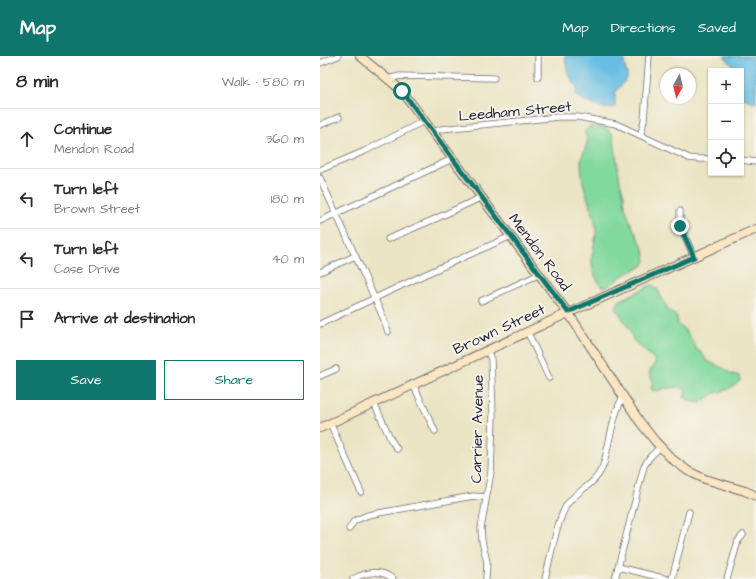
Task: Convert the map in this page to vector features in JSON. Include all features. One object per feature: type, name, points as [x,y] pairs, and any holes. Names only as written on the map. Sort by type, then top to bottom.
[{"type":"street","points":[[320,63],[338,56]]},
{"type":"street","name":"Mendon Road","points":[[360,56],[402,91],[568,312],[650,435],[660,447],[677,463],[692,473],[756,496]]},
{"type":"street","points":[[538,56],[538,77]]},
{"type":"street","points":[[641,134],[644,120],[649,56]]},
{"type":"street","points":[[388,79],[400,76],[494,78]]},
{"type":"street","points":[[320,125],[339,117]]},
{"type":"street","name":"Leedham Street","points":[[433,132],[441,129],[565,117],[584,118],[616,124],[641,134],[689,158],[708,159]]},
{"type":"street","points":[[320,170],[424,121]]},
{"type":"street","points":[[320,221],[452,159]]},
{"type":"street","points":[[744,160],[756,162]]},
{"type":"street","points":[[320,178],[335,214],[375,299],[388,332]]},
{"type":"street","points":[[388,239],[482,197]]},
{"type":"street","points":[[680,210],[680,226],[694,257]]},
{"type":"street","name":"Brown Street","points":[[320,428],[568,312],[756,229]]},
{"type":"street","points":[[320,324],[511,236]]},
{"type":"street","points":[[320,272],[355,256]]},
{"type":"street","points":[[481,301],[540,274]]},
{"type":"street","points":[[527,331],[549,378]]},
{"type":"street","name":"Carrier Avenue","points":[[486,579],[487,562],[481,534],[481,522],[491,472],[492,415],[490,360],[487,350]]},
{"type":"street","points":[[320,376],[336,369]]},
{"type":"street","points":[[413,384],[435,431]]},
{"type":"street","points":[[546,579],[562,515],[568,504],[594,482],[601,471],[618,404],[624,396]]},
{"type":"street","points":[[374,403],[396,449]]},
{"type":"street","points":[[330,423],[361,492]]},
{"type":"street","points":[[615,579],[644,466],[653,453],[660,447]]},
{"type":"street","points":[[348,529],[354,521],[368,515],[473,496],[486,497]]},
{"type":"street","points":[[672,579],[689,512]]},
{"type":"street","points":[[727,579],[736,545],[744,535]]},
{"type":"street","points":[[618,567],[667,579]]},
{"type":"street","points":[[353,579],[365,574],[376,572],[385,574],[393,579]]},
{"type":"green space","points":[[592,126],[607,129],[613,135],[625,207],[631,224],[644,249],[646,261],[642,266],[620,277],[611,285],[605,287],[601,286],[593,269],[592,256],[596,236],[596,227],[583,183],[581,170],[581,161],[587,143],[585,133],[589,127]]},
{"type":"green space","points":[[651,285],[658,290],[668,310],[677,317],[678,324],[687,332],[698,351],[701,352],[707,361],[725,369],[731,374],[737,375],[741,378],[739,382],[727,390],[715,393],[700,403],[690,401],[684,397],[686,392],[682,387],[666,388],[657,391],[652,390],[651,388],[653,381],[649,374],[655,363],[654,359],[633,340],[630,330],[616,308],[619,301]]},
{"type":"water","points":[[565,56],[624,56],[627,78],[615,93],[615,107],[601,107],[584,101],[576,95],[577,87],[568,75]]},
{"type":"water","points":[[724,56],[756,56],[756,103],[744,98],[744,68],[733,68]]},
{"type":"route","points":[[402,91],[568,312],[694,257],[680,226]]}]
